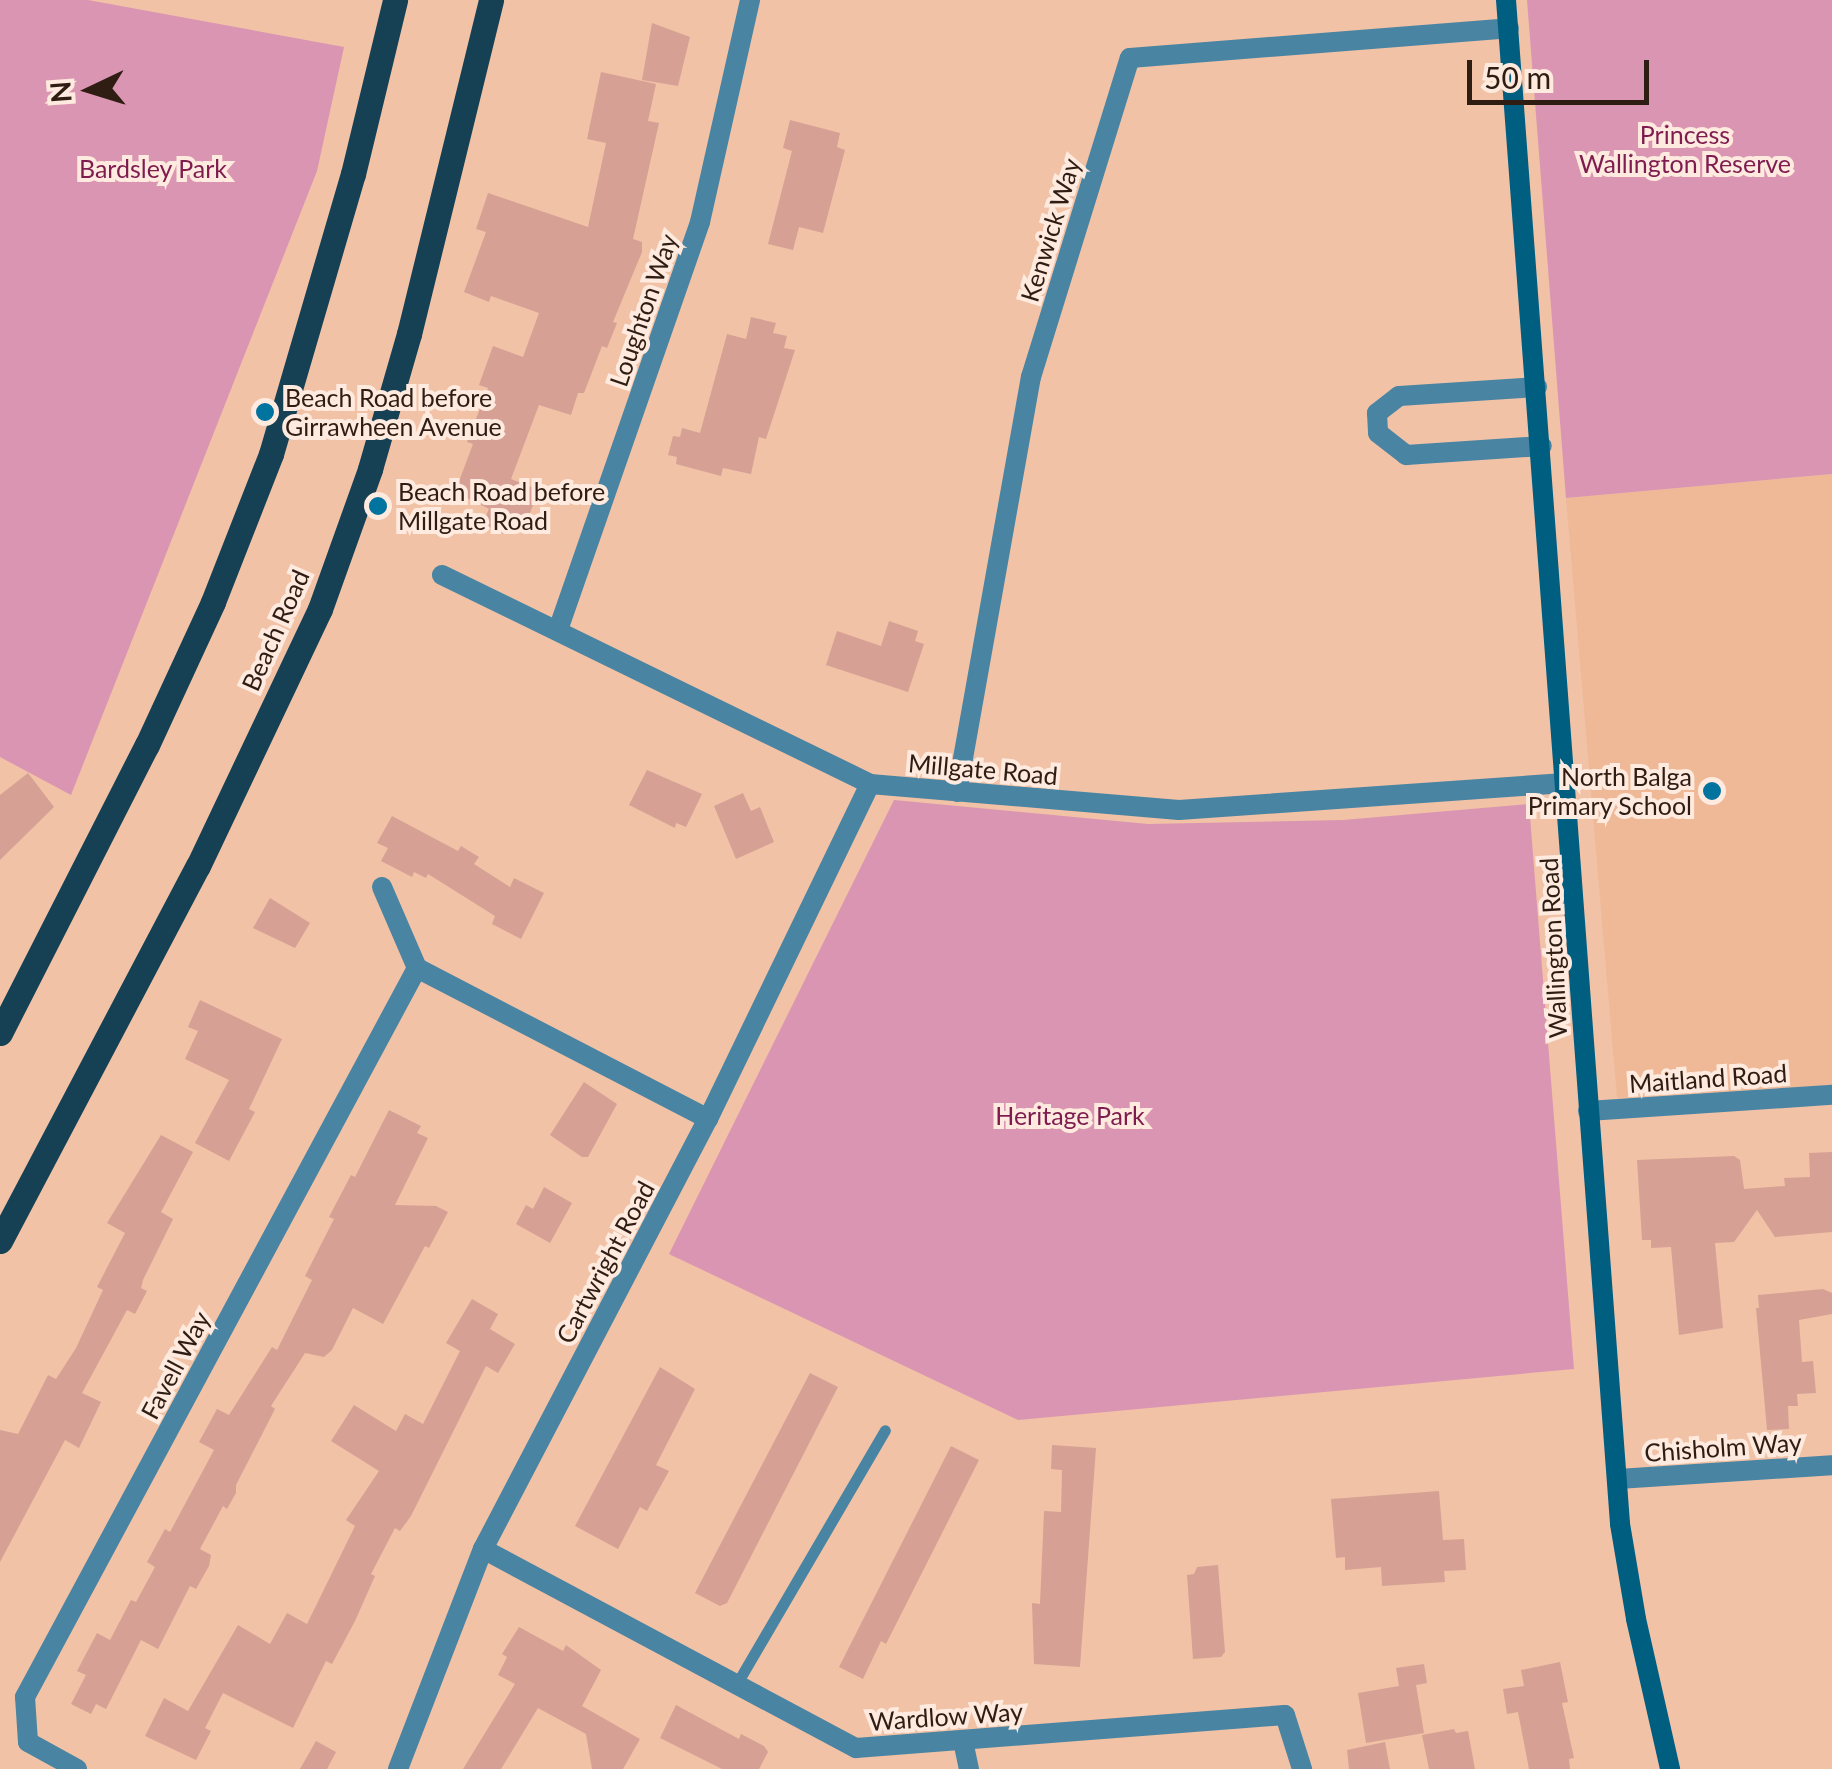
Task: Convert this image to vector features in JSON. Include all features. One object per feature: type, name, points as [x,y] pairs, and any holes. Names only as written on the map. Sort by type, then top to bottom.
[{"type":"main road","points":[[0,1033],[147,745],[213,602],[272,454],[353,174],[395,0]]},
{"type":"main road","name":"Beach Road","points":[[0,1241],[198,866],[320,609],[370,469],[409,334],[491,0]]},
{"type":"street","name":"Loughton Way","points":[[558,630],[700,222],[750,0]]},
{"type":"street","name":"Wallington Road","points":[[1506,0],[1618,1479],[1636,1619],[1670,1769]]},
{"type":"street","name":"Kenwick Way","points":[[957,792],[1031,377],[1130,58],[1508,28]]},
{"type":"street","points":[[1537,386],[1400,396],[1376,413],[1378,434],[1406,455],[1542,446]]},
{"type":"street","name":"Millgate Road","points":[[442,576],[870,784],[1180,810],[1568,783]]},
{"type":"street","name":"Cartwright Road","points":[[398,1769],[483,1548],[708,1119],[870,784]]},
{"type":"street","points":[[382,887],[418,968],[708,1119]]},
{"type":"street","name":"Favell Way","points":[[78,1769],[28,1742],[24,1698],[418,968]]},
{"type":"street","name":"Maitland Road","points":[[1588,1112],[1832,1095]]},
{"type":"street","name":"Chisholm Way","points":[[1618,1479],[1832,1465]]},
{"type":"street","name":"Wardlow Way","points":[[483,1548],[856,1748],[1285,1715],[1302,1769]]},
{"type":"street","points":[[963,1741],[969,1769]]},
{"type":"lane","points":[[736,1686],[885,1430]]},
{"type":"shaded area","name":"North Balga Primary School","points":[[1832,474],[1832,1085],[1617,1098],[1566,498]]},
{"type":"green space","name":"Bardsley Park","points":[[0,0],[88,0],[344,47],[317,171],[71,795],[0,757]]},
{"type":"green space","name":"Princess Wallington Reserve","points":[[1527,0],[1832,0],[1832,474],[1566,498]]},
{"type":"green space","name":"Heritage Park","points":[[894,800],[1148,824],[1343,820],[1529,804],[1574,1369],[1018,1420],[669,1254]]},
{"type":"building","points":[[652,23],[690,37],[678,86],[642,80]]},
{"type":"building","points":[[601,72],[656,84],[648,121],[659,123],[633,239],[642,242],[642,252],[613,322],[617,323],[607,348],[602,346],[571,415],[539,405],[511,479],[539,490],[526,523],[511,518],[504,534],[482,525],[489,509],[455,492],[473,444],[467,442],[488,388],[479,385],[493,346],[523,357],[539,313],[491,296],[489,302],[464,292],[486,232],[476,229],[488,193],[588,227],[606,143],[587,139]]},
{"type":"building","points":[[790,120],[840,133],[837,147],[845,150],[823,233],[799,227],[793,250],[768,244],[792,151],[783,148]]},
{"type":"building","points":[[751,317],[776,323],[773,333],[787,336],[784,348],[795,350],[766,439],[759,437],[751,474],[723,468],[721,476],[676,464],[677,457],[668,455],[673,436],[680,437],[682,428],[700,433],[727,334],[746,339]]},
{"type":"building","points":[[889,621],[918,631],[915,641],[924,644],[908,692],[826,665],[837,631],[881,646]]},
{"type":"building","points":[[647,770],[702,794],[686,827],[676,823],[675,828],[629,805]]},
{"type":"building","points":[[28,773],[54,807],[0,860],[0,795]]},
{"type":"building","points":[[743,793],[751,811],[760,807],[774,842],[736,859],[714,806]]},
{"type":"building","points":[[392,816],[458,851],[461,846],[479,857],[474,864],[510,887],[514,878],[544,893],[521,939],[492,924],[495,916],[428,874],[426,878],[414,872],[412,877],[381,861],[388,848],[377,843]]},
{"type":"building","points":[[270,898],[310,923],[295,948],[253,928]]},
{"type":"building","points":[[200,1000],[282,1039],[249,1109],[255,1112],[229,1161],[195,1143],[229,1080],[185,1059],[198,1031],[188,1027]]},
{"type":"building","points":[[584,1082],[617,1104],[588,1157],[582,1157],[550,1135]]},
{"type":"building","points":[[389,1110],[421,1126],[417,1133],[428,1138],[395,1205],[436,1206],[448,1212],[429,1248],[425,1246],[383,1324],[353,1308],[332,1350],[324,1357],[305,1353],[271,1406],[275,1409],[236,1485],[236,1493],[227,1509],[223,1506],[200,1549],[211,1555],[209,1566],[196,1589],[190,1586],[158,1649],[141,1640],[106,1709],[96,1704],[91,1714],[71,1704],[86,1675],[77,1671],[97,1633],[110,1640],[131,1600],[136,1602],[155,1567],[147,1562],[165,1529],[170,1532],[214,1450],[199,1442],[217,1409],[229,1415],[272,1347],[277,1350],[312,1280],[305,1276],[334,1219],[329,1217],[351,1175],[355,1177]]},
{"type":"building","points":[[161,1135],[193,1152],[161,1212],[173,1219],[143,1280],[141,1288],[147,1291],[135,1314],[127,1310],[82,1393],[101,1402],[79,1448],[65,1440],[0,1562],[0,1430],[18,1434],[48,1375],[56,1379],[76,1348],[103,1290],[97,1287],[125,1233],[107,1223]]},
{"type":"building","points":[[1832,1152],[1832,1232],[1775,1237],[1757,1210],[1734,1242],[1715,1243],[1723,1328],[1679,1335],[1671,1247],[1651,1248],[1651,1240],[1642,1240],[1637,1160],[1734,1156],[1740,1160],[1744,1189],[1785,1186],[1784,1178],[1810,1177],[1809,1153]]},
{"type":"building","points":[[544,1187],[572,1203],[550,1243],[516,1224],[526,1205],[533,1209]]},
{"type":"building","points":[[1823,1289],[1832,1293],[1832,1314],[1799,1320],[1802,1362],[1813,1361],[1816,1393],[1797,1394],[1798,1406],[1788,1406],[1789,1429],[1767,1430],[1758,1295]]},
{"type":"building","points":[[472,1299],[498,1314],[490,1329],[515,1344],[498,1373],[486,1366],[411,1516],[400,1531],[395,1528],[371,1574],[375,1576],[355,1621],[332,1664],[326,1661],[293,1728],[223,1693],[205,1728],[211,1731],[196,1760],[145,1736],[164,1698],[188,1711],[238,1625],[270,1644],[287,1613],[307,1624],[355,1526],[346,1520],[379,1471],[331,1441],[354,1405],[396,1431],[405,1414],[423,1424],[460,1351],[446,1343]]},
{"type":"building","points":[[660,1367],[695,1389],[656,1465],[669,1471],[647,1511],[640,1507],[618,1549],[575,1526]]},
{"type":"building","points":[[810,1373],[838,1387],[727,1603],[720,1606],[695,1593]]},
{"type":"building","points":[[1052,1445],[1096,1448],[1080,1667],[1034,1664],[1032,1603],[1040,1604],[1044,1511],[1061,1512],[1062,1470],[1051,1469]]},
{"type":"building","points":[[951,1446],[979,1460],[886,1644],[881,1641],[863,1679],[839,1667]]},
{"type":"building","points":[[1439,1491],[1443,1540],[1464,1539],[1466,1570],[1444,1571],[1445,1582],[1382,1586],[1381,1567],[1345,1570],[1345,1557],[1336,1558],[1331,1499]]},
{"type":"building","points":[[1218,1565],[1225,1652],[1221,1657],[1193,1659],[1187,1575],[1194,1574],[1197,1567]]},
{"type":"building","points":[[519,1627],[563,1651],[566,1645],[601,1670],[582,1706],[640,1739],[623,1769],[592,1769],[586,1734],[538,1708],[501,1769],[463,1769],[515,1684],[498,1675],[507,1657],[502,1654]]},
{"type":"building","points":[[1560,1662],[1568,1702],[1562,1703],[1574,1758],[1569,1759],[1570,1769],[1529,1769],[1518,1712],[1507,1714],[1503,1689],[1524,1686],[1521,1670]]},
{"type":"building","points":[[1424,1664],[1427,1683],[1416,1685],[1424,1733],[1366,1743],[1358,1693],[1399,1686],[1396,1668]]},
{"type":"building","points":[[676,1705],[739,1739],[741,1734],[764,1746],[768,1752],[759,1769],[722,1769],[660,1738]]},
{"type":"building","points":[[1454,1729],[1456,1733],[1468,1731],[1475,1769],[1429,1769],[1422,1735]]},
{"type":"building","points":[[316,1741],[336,1752],[327,1769],[300,1769]]},
{"type":"building","points":[[1385,1742],[1390,1769],[1349,1769],[1347,1750]]},
{"type":"place","name":"Beach Road before Girrawheen Avenue","points":[[265,412]]},
{"type":"place","name":"Beach Road before Millgate Road","points":[[378,506]]},
{"type":"place","name":"North Balga Primary School","points":[[1712,791]]}]
